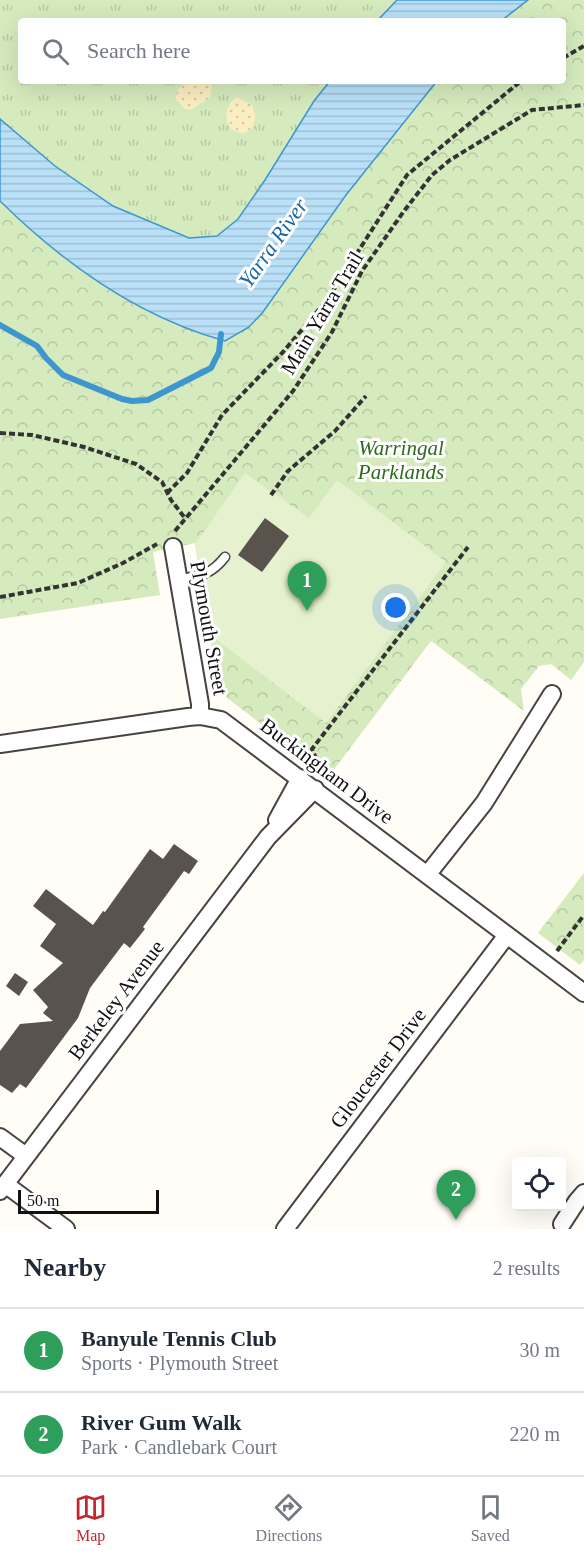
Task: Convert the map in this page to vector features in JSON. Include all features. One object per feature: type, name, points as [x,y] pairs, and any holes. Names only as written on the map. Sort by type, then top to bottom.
[{"type":"street","name":"Plymouth Street","points":[[168,541],[178,579],[200,704],[200,716]]},
{"type":"street","points":[[427,875],[484,803],[552,694]]},
{"type":"street","name":"Buckingham Drive","points":[[0,744],[200,716],[220,720],[229,724],[584,993]]},
{"type":"street","name":"Berkeley Avenue","points":[[268,837],[300,778]]},
{"type":"street","name":"Berkeley Avenue","points":[[3,1187],[268,837],[315,789]]},
{"type":"street","name":"Gloucester Drive","points":[[285,1229],[507,935]]},
{"type":"street","points":[[0,1137],[26,1156]]},
{"type":"street","points":[[3,1187],[66,1229]]},
{"type":"street","points":[[562,1224],[584,1193]]},
{"type":"lane","points":[[178,579],[209,572],[216,568],[225,557]]},
{"type":"path","points":[[566,56],[584,46]]},
{"type":"path","points":[[167,493],[187,472],[222,415],[283,352],[327,300],[406,175],[517,84]]},
{"type":"path","name":"Main Yarra Trail","points":[[0,597],[78,583],[168,541],[293,391],[332,332],[362,271],[432,175],[450,160],[532,110],[584,105]]},
{"type":"path","points":[[271,495],[288,471],[335,431],[366,396]]},
{"type":"path","points":[[0,433],[42,437],[84,447],[136,464],[162,482],[185,518]]},
{"type":"path","points":[[315,767],[318,763],[312,749],[468,546]]},
{"type":"path","points":[[557,951],[584,915]]},
{"type":"green space","points":[[0,0],[397,0],[380,18],[18,18],[18,84],[328,84],[314,101],[238,219],[217,236],[189,238],[113,206],[55,166],[0,119]]},
{"type":"green space","name":"Warringal Parklands","points":[[528,0],[584,0],[584,662],[571,680],[551,664],[539,666],[521,689],[524,711],[431,641],[329,776],[218,691],[195,543],[153,552],[160,595],[0,619],[0,201],[50,246],[132,303],[193,331],[225,341],[249,327],[263,312],[346,195],[435,84],[566,84],[566,18],[505,18]]},
{"type":"green space","points":[[245,473],[309,518],[337,480],[446,562],[326,723],[209,634],[196,543]]},
{"type":"green space","points":[[584,873],[584,960],[580,965],[538,933]]},
{"type":"sand","points":[[183,84],[210,84],[212,87],[210,98],[192,109],[185,109],[175,98]]},
{"type":"sand","points":[[237,97],[252,105],[255,114],[253,126],[243,134],[232,130],[226,117],[230,104]]},
{"type":"water","points":[[397,0],[528,0],[505,18],[380,18]]},
{"type":"water","name":"Yarra River","points":[[328,84],[435,84],[346,195],[263,312],[249,327],[225,341],[193,331],[132,303],[50,246],[0,201],[0,119],[55,166],[113,206],[189,238],[217,236],[238,219],[314,101]]},
{"type":"building","points":[[265,518],[289,536],[262,572],[238,555]]},
{"type":"building","points":[[174,844],[198,861],[189,874],[184,871],[130,948],[124,943],[90,988],[78,1018],[26,1088],[20,1084],[12,1093],[0,1085],[0,1051],[20,1024],[53,1021],[43,1013],[48,1007],[33,990],[63,963],[40,946],[56,924],[33,906],[46,889],[93,925],[103,911],[105,912],[150,849],[163,859]]},
{"type":"building","points":[[15,973],[28,982],[19,996],[6,986]]},
{"type":"waterway","points":[[0,325],[37,346],[63,375],[132,401],[148,400],[211,368],[219,352],[221,334]]},
{"type":"place","name":"Banyule Tennis Club","points":[[307,611]]},
{"type":"place","name":"River Gum Walk","points":[[456,1220]]}]
